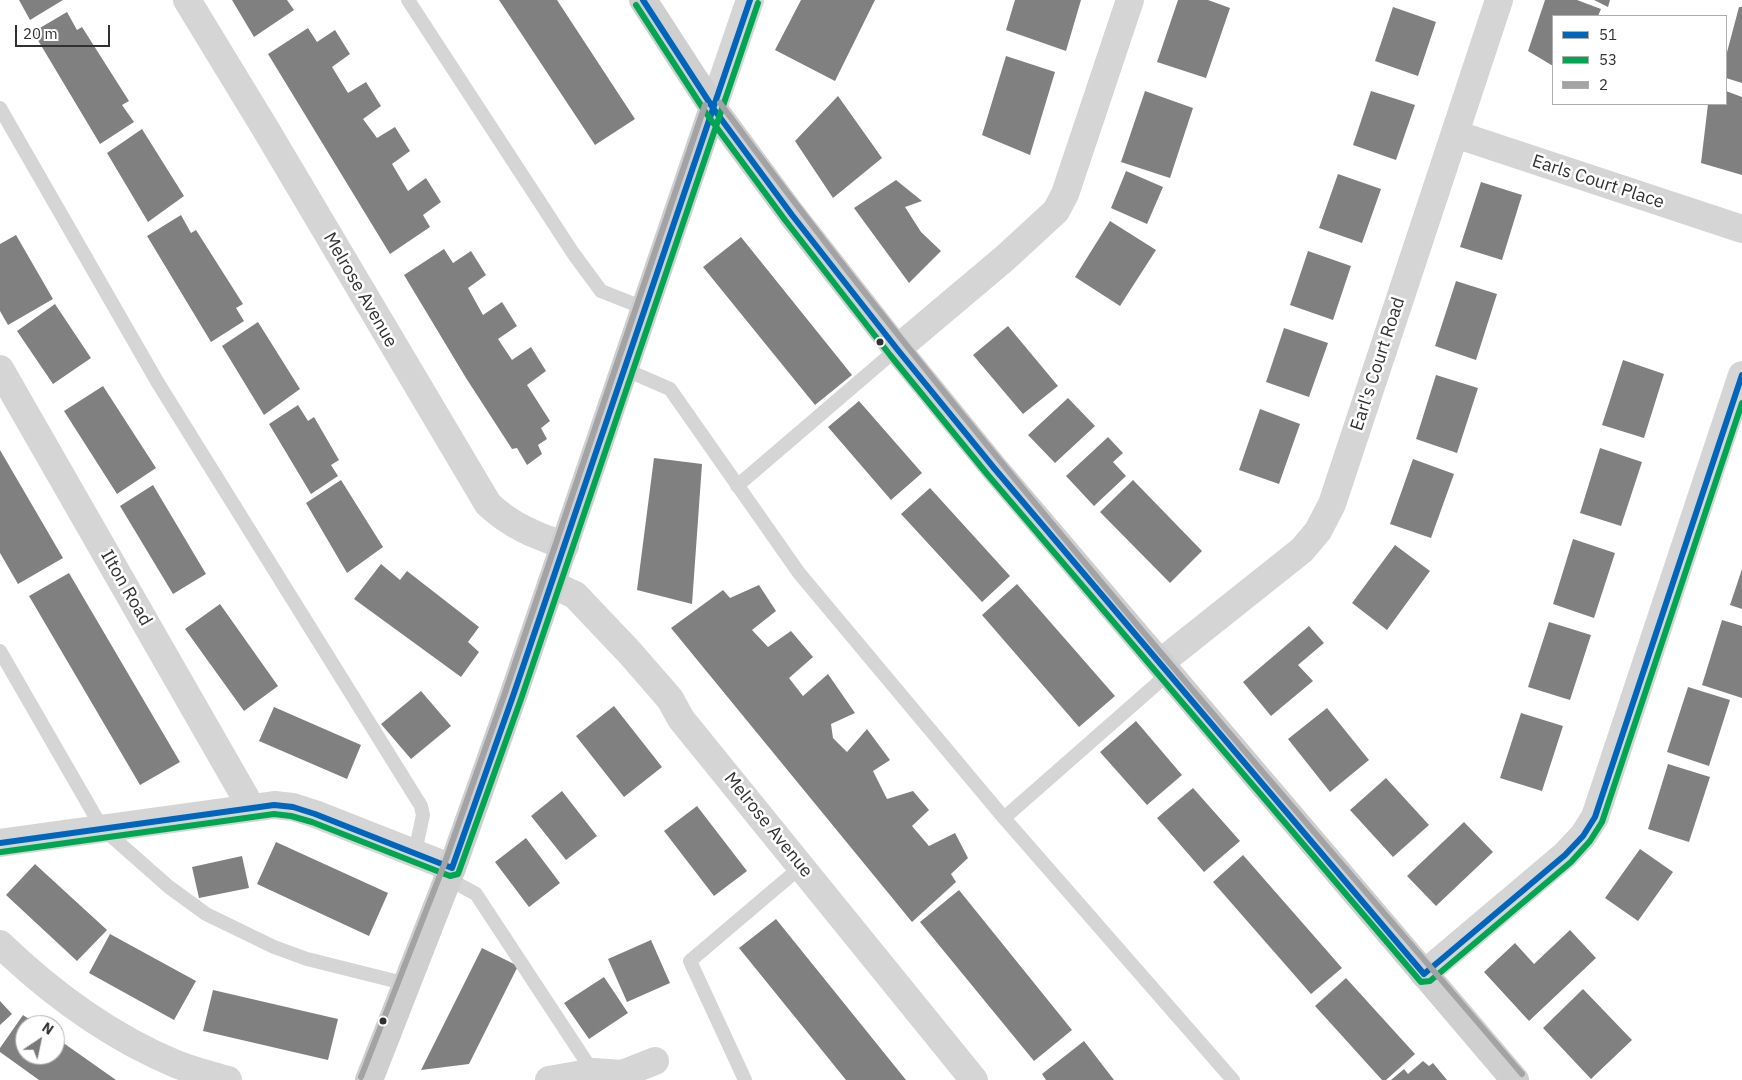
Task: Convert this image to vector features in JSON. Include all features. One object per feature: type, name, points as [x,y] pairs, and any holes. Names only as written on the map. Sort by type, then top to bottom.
[{"type":"street","name":"Melrose Avenue","points":[[187,0],[488,504],[504,519],[525,532],[565,546]]},
{"type":"street","points":[[643,0],[713,108],[787,209],[897,349],[1164,668],[1515,1080]]},
{"type":"street","points":[[369,1080],[450,873],[552,584],[750,0]]},
{"type":"street","points":[[897,349],[1005,258],[1056,210],[1065,194],[1130,0]]},
{"type":"street","name":"Earl's Court Road","points":[[1164,668],[1302,550],[1318,531],[1332,504],[1499,0]]},
{"type":"street","name":"Earls Court Place","points":[[1455,134],[1742,229]]},
{"type":"street","name":"Ilton Road","points":[[0,369],[251,807]]},
{"type":"street","points":[[1424,974],[1565,855],[1583,836],[1595,817],[1742,375]]},
{"type":"street","name":"Melrose Avenue","points":[[552,584],[575,595],[630,652],[670,699],[681,718],[974,1080]]},
{"type":"street","points":[[0,843],[274,805],[293,807],[316,814],[415,852],[450,873]]},
{"type":"street","points":[[0,944],[29,972],[68,1004],[124,1040],[178,1065],[228,1080]]},
{"type":"street","points":[[549,1080],[622,1074],[655,1060]]},
{"type":"lane","points":[[408,0],[557,228],[601,291],[644,308]]},
{"type":"lane","points":[[0,108],[158,383],[421,806],[423,815],[415,852]]},
{"type":"lane","points":[[737,486],[897,349]]},
{"type":"lane","points":[[624,369],[670,389],[799,573],[1004,818],[1233,1080]]},
{"type":"lane","points":[[0,651],[102,828],[169,887],[206,914],[241,932],[307,959],[407,984]]},
{"type":"lane","points":[[1004,818],[1164,668]]},
{"type":"lane","points":[[745,1080],[690,961],[802,866]]},
{"type":"lane","points":[[450,873],[476,894],[596,1076]]},
{"type":"building","points":[[19,0],[63,0],[30,20]]},
{"type":"building","points":[[232,0],[287,0],[294,10],[254,37]]},
{"type":"building","points":[[499,0],[557,0],[635,119],[595,145]]},
{"type":"building","points":[[801,0],[875,0],[835,81],[775,50]]},
{"type":"building","points":[[1015,0],[1081,0],[1066,51],[1006,30]]},
{"type":"building","points":[[1178,0],[1208,0],[1230,8],[1206,78],[1157,62]]},
{"type":"building","points":[[1545,0],[1577,0],[1601,9],[1598,15],[1552,15],[1552,65],[1528,51]]},
{"type":"building","points":[[1594,0],[1610,0],[1608,7]]},
{"type":"building","points":[[1393,7],[1436,22],[1418,76],[1375,61]]},
{"type":"building","points":[[1739,7],[1742,7],[1742,83],[1727,78],[1727,52]]},
{"type":"building","points":[[67,12],[77,30],[82,27],[129,101],[122,105],[134,122],[100,144],[33,32]]},
{"type":"building","points":[[308,28],[317,42],[335,30],[350,54],[332,67],[348,93],[366,82],[381,106],[363,119],[377,138],[395,127],[410,151],[392,164],[408,191],[426,178],[441,202],[423,215],[430,227],[390,254],[268,54]]},
{"type":"building","points":[[1006,56],[1055,72],[1030,155],[982,135]]},
{"type":"building","points":[[1145,91],[1193,108],[1170,178],[1121,162]]},
{"type":"building","points":[[1371,91],[1415,105],[1396,160],[1353,145]]},
{"type":"building","points":[[1727,91],[1742,97],[1742,175],[1701,163],[1708,105],[1727,105]]},
{"type":"building","points":[[838,96],[882,158],[833,198],[795,141]]},
{"type":"building","points":[[142,129],[184,196],[148,222],[107,153]]},
{"type":"building","points":[[1126,171],[1163,187],[1147,224],[1111,208]]},
{"type":"building","points":[[1338,174],[1381,189],[1362,243],[1319,228]]},
{"type":"building","points":[[896,180],[922,201],[905,207],[921,232],[941,251],[909,283],[854,208]]},
{"type":"building","points":[[1481,182],[1522,195],[1502,260],[1460,247]]},
{"type":"building","points":[[181,215],[191,233],[196,230],[243,304],[236,308],[244,321],[211,342],[147,236]]},
{"type":"building","points":[[1110,221],[1156,250],[1120,306],[1075,277]]},
{"type":"building","points":[[16,235],[53,299],[8,325],[0,311],[0,244]]},
{"type":"building","points":[[741,237],[852,375],[815,405],[703,267]]},
{"type":"building","points":[[444,249],[453,263],[471,251],[486,275],[468,288],[483,315],[502,302],[517,326],[498,339],[512,360],[531,347],[546,371],[527,385],[550,421],[541,428],[547,439],[538,445],[542,454],[527,465],[517,448],[512,449],[466,378],[404,275]]},
{"type":"building","points":[[1308,251],[1351,266],[1333,320],[1290,305]]},
{"type":"building","points":[[1456,281],[1497,294],[1476,360],[1435,346]]},
{"type":"building","points":[[55,304],[91,358],[53,384],[17,331]]},
{"type":"building","points":[[258,322],[300,389],[264,415],[222,346]]},
{"type":"building","points":[[1008,326],[1058,386],[1023,414],[973,355]]},
{"type":"building","points":[[1284,328],[1328,343],[1309,397],[1266,382]]},
{"type":"building","points":[[1623,360],[1664,374],[1644,438],[1602,425]]},
{"type":"building","points":[[1436,375],[1478,388],[1457,453],[1416,439]]},
{"type":"building","points":[[103,386],[156,468],[117,494],[64,411]]},
{"type":"building","points":[[1068,398],[1095,426],[1055,463],[1028,435]]},
{"type":"building","points":[[859,401],[922,473],[891,500],[828,427]]},
{"type":"building","points":[[298,405],[308,421],[314,417],[339,460],[331,465],[338,476],[311,494],[269,424]]},
{"type":"building","points":[[1260,409],[1300,424],[1279,484],[1239,470]]},
{"type":"building","points":[[1108,437],[1123,453],[1113,462],[1126,476],[1094,506],[1066,476]]},
{"type":"building","points":[[1600,448],[1642,462],[1621,526],[1580,513]]},
{"type":"building","points":[[0,450],[63,558],[18,584],[0,553]]},
{"type":"building","points":[[654,458],[702,464],[692,604],[637,590]]},
{"type":"building","points":[[1413,459],[1454,474],[1431,538],[1390,524]]},
{"type":"building","points":[[341,480],[383,547],[347,573],[306,503]]},
{"type":"building","points":[[1133,480],[1202,551],[1170,583],[1100,512]]},
{"type":"building","points":[[153,485],[206,574],[173,594],[120,506]]},
{"type":"building","points":[[930,488],[1010,576],[982,602],[901,514]]},
{"type":"building","points":[[1573,539],[1615,553],[1594,618],[1553,604]]},
{"type":"building","points":[[1395,545],[1430,571],[1387,630],[1352,603]]},
{"type":"building","points":[[381,564],[400,580],[407,571],[479,627],[468,642],[479,652],[461,677],[354,599]]},
{"type":"building","points":[[1742,569],[1742,609],[1730,605]]},
{"type":"building","points":[[69,573],[180,762],[140,785],[29,596]]},
{"type":"building","points":[[1017,584],[1115,696],[1079,727],[982,615]]},
{"type":"building","points":[[759,585],[776,611],[752,630],[768,647],[791,631],[813,657],[789,678],[803,696],[828,674],[855,713],[831,724],[833,738],[847,752],[867,729],[890,760],[873,771],[887,799],[913,791],[929,810],[912,826],[929,846],[955,833],[968,858],[951,874],[956,882],[912,922],[671,628],[723,590],[730,598]]},
{"type":"building","points":[[220,604],[278,686],[244,711],[185,629]]},
{"type":"building","points":[[1722,620],[1742,626],[1742,698],[1702,685]]},
{"type":"building","points":[[1549,622],[1591,635],[1570,700],[1528,687]]},
{"type":"building","points":[[1309,626],[1324,643],[1298,665],[1313,681],[1271,716],[1243,682]]},
{"type":"building","points":[[1688,687],[1730,700],[1709,766],[1667,752]]},
{"type":"building","points":[[421,691],[451,726],[411,759],[381,724]]},
{"type":"building","points":[[614,706],[662,767],[624,797],[576,736]]},
{"type":"building","points":[[274,707],[361,745],[347,779],[259,741]]},
{"type":"building","points":[[1327,708],[1369,760],[1330,792],[1288,739]]},
{"type":"building","points":[[1521,713],[1563,726],[1542,791],[1500,778]]},
{"type":"building","points":[[1136,721],[1182,775],[1147,805],[1100,752]]},
{"type":"building","points":[[1668,764],[1710,777],[1689,842],[1648,829]]},
{"type":"building","points":[[1386,778],[1429,825],[1393,857],[1350,810]]},
{"type":"building","points":[[1193,788],[1240,841],[1204,872],[1157,818]]},
{"type":"building","points":[[562,791],[597,836],[566,860],[531,816]]},
{"type":"building","points":[[697,806],[747,871],[714,896],[664,831]]},
{"type":"building","points":[[1464,822],[1493,852],[1436,906],[1407,876]]},
{"type":"building","points":[[526,838],[560,883],[529,907],[495,862]]},
{"type":"building","points":[[276,842],[388,893],[369,936],[257,884]]},
{"type":"building","points":[[1640,849],[1673,872],[1638,921],[1605,898]]},
{"type":"building","points":[[1243,855],[1342,968],[1311,994],[1213,882]]},
{"type":"building","points":[[242,856],[249,888],[199,898],[192,867]]},
{"type":"building","points":[[35,864],[107,930],[77,961],[6,895]]},
{"type":"building","points":[[959,890],[1072,1030],[1034,1061],[920,922]]},
{"type":"building","points":[[776,919],[906,1080],[846,1080],[739,948]]},
{"type":"building","points":[[1570,930],[1596,958],[1529,1021],[1484,972],[1515,943],[1534,964]]},
{"type":"building","points":[[110,934],[196,981],[174,1020],[89,973]]},
{"type":"building","points":[[651,940],[670,983],[627,1002],[608,959]]},
{"type":"building","points":[[482,948],[518,966],[469,1064],[421,1070]]},
{"type":"building","points":[[604,977],[628,1013],[589,1039],[564,1003]]},
{"type":"building","points":[[1346,978],[1415,1054],[1386,1080],[1382,1080],[1315,1006]]},
{"type":"building","points":[[1583,989],[1632,1040],[1591,1079],[1543,1028]]},
{"type":"building","points":[[213,990],[338,1019],[328,1060],[203,1031]]},
{"type":"building","points":[[0,1001],[12,1014],[0,1025]]},
{"type":"building","points":[[15,1026],[15,1063],[0,1052],[0,1048]]},
{"type":"building","points":[[1084,1041],[1114,1080],[1046,1080],[1042,1074]]},
{"type":"building","points":[[65,1044],[116,1080],[39,1080],[18,1065],[65,1065]]},
{"type":"building","points":[[1423,1061],[1429,1066],[1433,1063],[1447,1080],[1391,1080],[1404,1069],[1408,1074]]},
{"type":"transit line","name":"51","points":[[643,0],[713,108],[792,215],[897,349],[994,468],[1424,974],[1565,855],[1583,836],[1595,817],[1742,375]]},
{"type":"transit line","name":"51","points":[[0,843],[274,805],[293,807],[315,814],[452,868],[513,696],[750,0]]},
{"type":"transit line","name":"53","points":[[1,852],[274,814],[291,816],[312,822],[450,876],[458,874],[521,699],[758,3]]},
{"type":"transit line","name":"53","points":[[636,5],[706,113],[785,220],[890,355],[987,474],[1421,982],[1430,981],[1571,862],[1590,841],[1602,822],[1742,403]]},
{"type":"transit line","name":"2","points":[[720,103],[815,229],[1011,475],[1214,716],[1522,1074]]},
{"type":"transit line","name":"2","points":[[361,1077],[444,865],[505,693],[705,105]]}]
